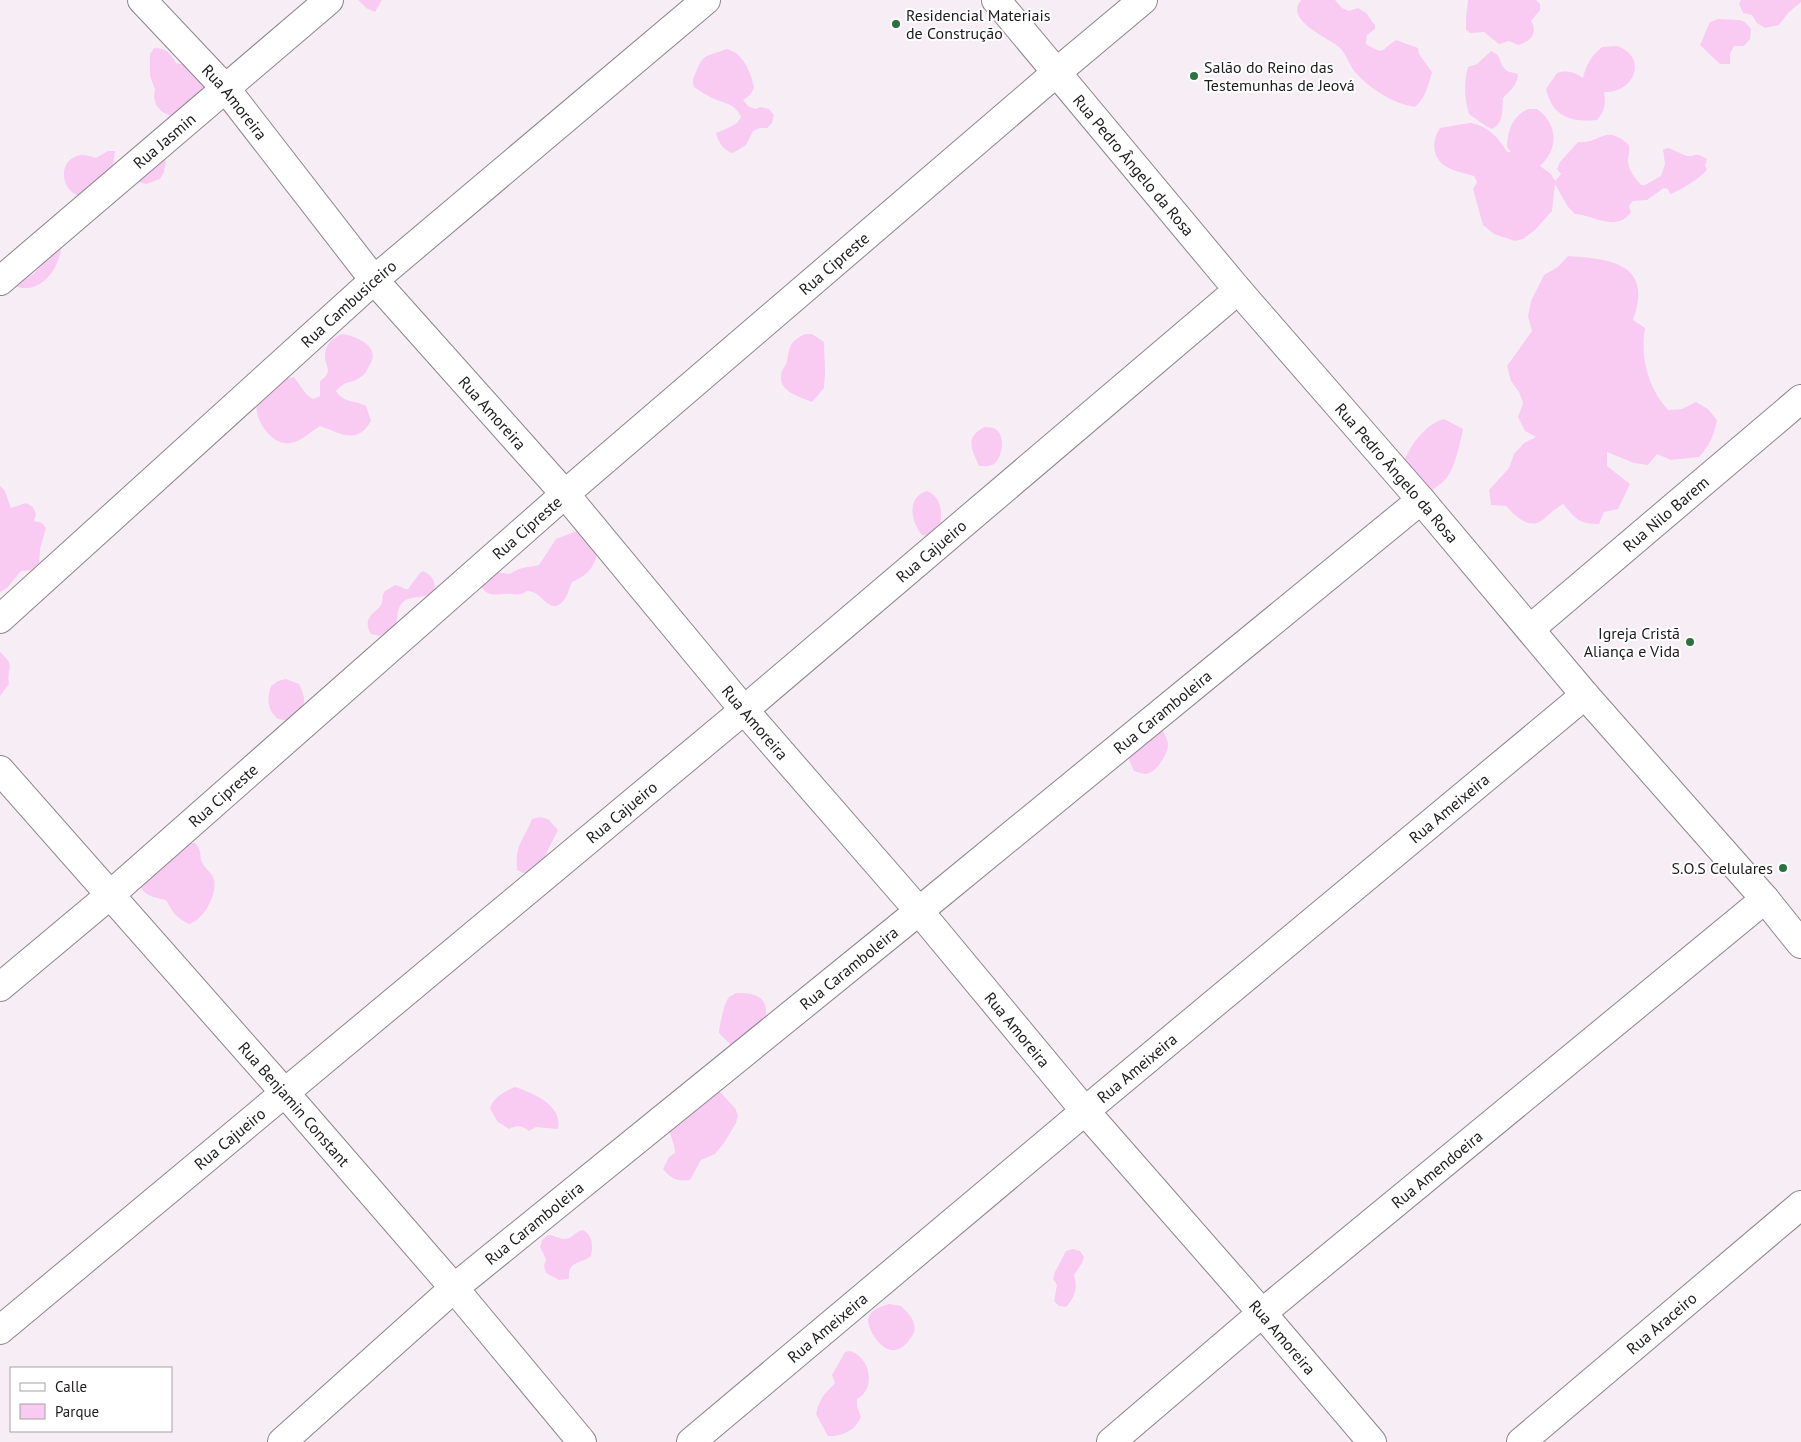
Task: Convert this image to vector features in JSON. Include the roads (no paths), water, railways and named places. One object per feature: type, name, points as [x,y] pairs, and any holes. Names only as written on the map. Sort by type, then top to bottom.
[{"type":"street","name":"Rua Amoreira","points":[[142,0],[226,89],[374,280],[565,494],[744,710],[919,910],[1085,1111],[1372,1442]]},
{"type":"street","name":"Rua Jasmin","points":[[0,281],[329,0]]},
{"type":"street","name":"Rua Cambusiceiro","points":[[0,619],[374,280],[706,0]]},
{"type":"street","name":"Rua Pedro Ângelo da Rosa","points":[[996,0],[1238,290],[1421,500],[1584,695],[1765,899],[1801,944]]},
{"type":"street","name":"Rua Cipreste","points":[[0,987],[110,895],[565,494],[1143,0]]},
{"type":"street","name":"Rua Cajueiro","points":[[0,1330],[744,710],[1238,290]]},
{"type":"street","name":"Rua Nilo Barem","points":[[1530,629],[1801,398]]},
{"type":"street","name":"Rua Caramboleira","points":[[282,1442],[454,1288],[1421,500]]},
{"type":"street","name":"Rua Ameixeira","points":[[691,1442],[1584,695]]},
{"type":"street","name":"Rua Benjamin Constant","points":[[0,770],[454,1288],[582,1442]]},
{"type":"street","name":"Rua Amendoeira","points":[[1111,1442],[1262,1313],[1765,899]]},
{"type":"street","name":"Rua Araceiro","points":[[1521,1442],[1801,1206]]},
{"type":"place","name":"Residencial Materiais de Construção","points":[[896,24]]},
{"type":"place","name":"Salão do Reino das Testemunhas de Jeová","points":[[1194,76]]},
{"type":"place","name":"Igreja Cristã Aliança e Vida","points":[[1690,642]]},
{"type":"place","name":"S.O.S Celulares","points":[[1783,868]]}]
